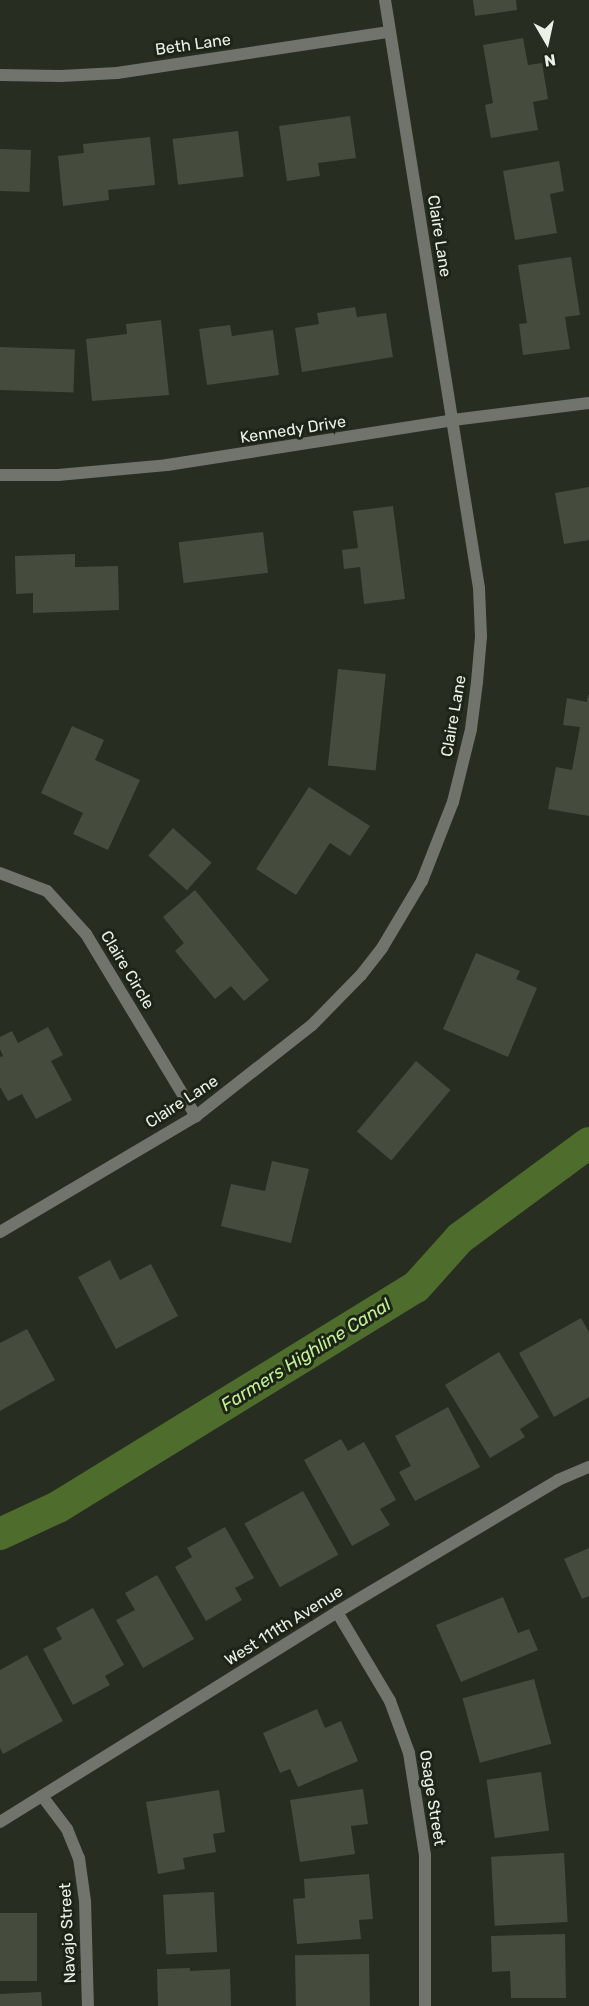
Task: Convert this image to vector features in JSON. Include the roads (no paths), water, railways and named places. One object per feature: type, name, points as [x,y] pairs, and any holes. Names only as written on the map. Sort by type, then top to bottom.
[{"type":"street","name":"Claire Lane","points":[[0,1232],[196,1116],[312,1025],[361,975],[382,948],[422,881],[453,802],[471,729],[481,636],[479,588],[385,0]]},
{"type":"street","name":"Beth Lane","points":[[0,75],[61,76],[117,72],[390,32]]},
{"type":"street","name":"Kennedy Drive","points":[[0,475],[58,475],[167,465],[453,420],[589,403]]},
{"type":"street","name":"Claire Circle","points":[[0,873],[47,891],[86,934],[196,1116]]},
{"type":"street","name":"West 111th Avenue","points":[[0,1822],[337,1612],[558,1480],[589,1467]]},
{"type":"street","name":"Osage Street","points":[[337,1612],[390,1701],[409,1753],[425,1855],[425,2006]]},
{"type":"street","name":"Navajo Street","points":[[42,1796],[67,1829],[79,1858],[85,1901],[88,2006]]},
{"type":"waterway","name":"Farmers Highline Canal","points":[[0,1534],[58,1507],[416,1287],[460,1238],[589,1143]]}]
